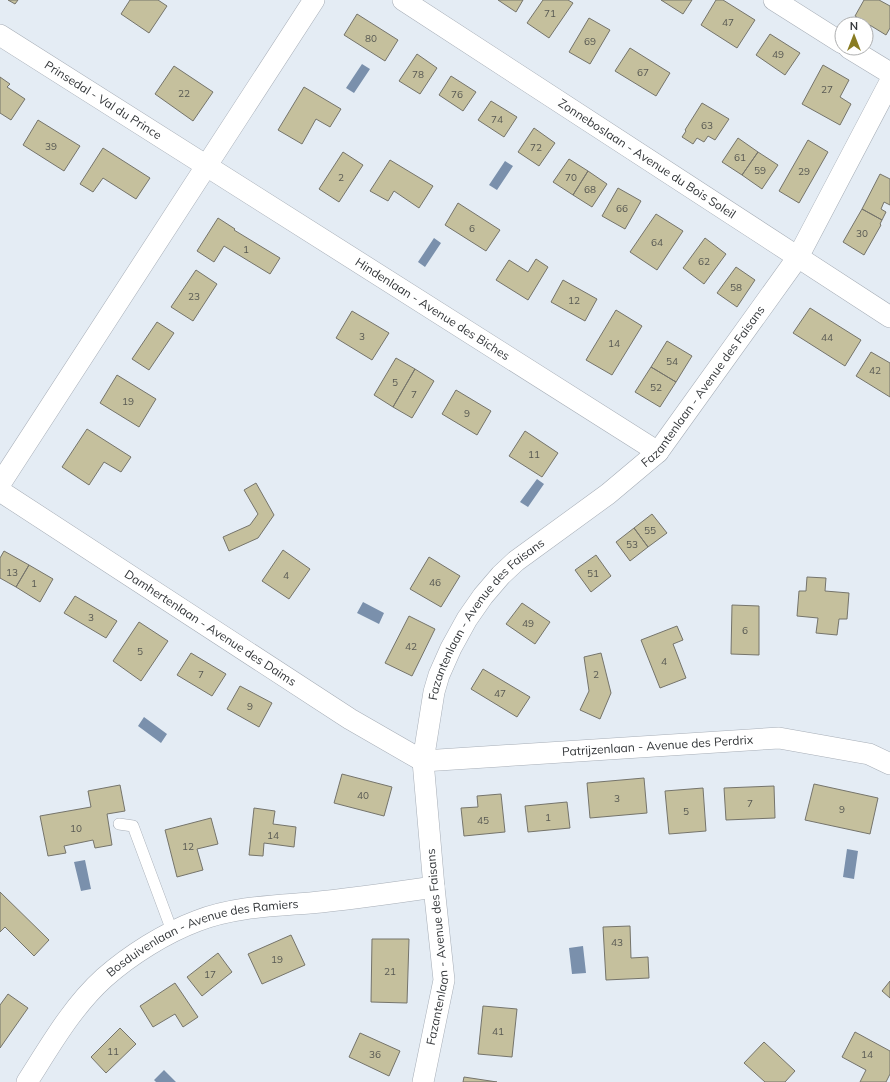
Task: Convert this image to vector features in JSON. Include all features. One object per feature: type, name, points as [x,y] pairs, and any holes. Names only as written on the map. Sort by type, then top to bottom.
[{"type":"street","points":[[0,484],[314,0]]},
{"type":"street","name":"Zonneboslaan - Avenue du Bois Soleil","points":[[404,0],[890,317]]},
{"type":"street","points":[[774,0],[834,38]]},
{"type":"street","name":"Prinsedal - Val du Prince","points":[[0,35],[207,166]]},
{"type":"street","points":[[863,56],[890,73]]},
{"type":"street","name":"Fazantenlaan - Avenue des Faisans","points":[[423,1082],[444,980],[423,761],[431,707],[440,675],[451,648],[483,596],[501,575],[516,561],[608,494],[658,452],[798,257],[890,82]]},
{"type":"street","name":"Hindenlaan - Avenue des Biches","points":[[207,166],[658,452]]},
{"type":"street","name":"Damhertenlaan - Avenue des Daims","points":[[0,491],[350,719],[423,761]]},
{"type":"street","name":"Patrijzenlaan - Avenue des Perdrix","points":[[423,761],[779,738],[869,754],[890,764]]},
{"type":"street","name":"Bosduivenlaan - Avenue des Ramiers","points":[[27,1082],[66,1021],[104,978],[125,960],[172,932],[198,921],[239,910],[360,898],[434,887]]},
{"type":"lane","points":[[119,824],[133,826],[172,932]]},
{"type":"water","points":[[362,64],[370,69],[354,93],[346,88]]},
{"type":"water","points":[[505,161],[513,166],[497,190],[489,185]]},
{"type":"water","points":[[434,238],[441,243],[425,267],[418,262]]},
{"type":"water","points":[[537,479],[544,484],[528,507],[520,502]]},
{"type":"water","points":[[363,602],[384,613],[379,624],[357,613]]},
{"type":"water","points":[[144,717],[167,734],[161,743],[138,726]]},
{"type":"water","points":[[847,849],[858,851],[854,879],[843,877]]},
{"type":"water","points":[[85,860],[91,889],[81,891],[74,862]]},
{"type":"water","points":[[583,946],[586,973],[572,974],[569,948]]},
{"type":"water","points":[[164,1070],[176,1082],[156,1082],[154,1080]]},
{"type":"building","points":[[8,0],[18,0],[15,4]]},
{"type":"building","points":[[130,0],[158,0],[167,6],[149,33],[121,14]]},
{"type":"building","points":[[498,0],[523,0],[516,12]]},
{"type":"building","points":[[543,0],[568,0],[573,3],[549,38],[527,23]]},
{"type":"building","points":[[661,0],[692,0],[683,14]]},
{"type":"building","points":[[716,0],[723,0],[755,20],[737,48],[701,25]]},
{"type":"building","points":[[864,0],[879,0],[890,6],[890,28],[886,35],[874,28],[874,16],[855,16]]},
{"type":"building","points":[[357,14],[398,40],[385,61],[344,35]]},
{"type":"building","points":[[589,18],[610,30],[590,64],[569,52]]},
{"type":"building","points":[[770,34],[800,53],[785,75],[756,55]]},
{"type":"building","points":[[630,48],[670,73],[656,96],[615,71]]},
{"type":"building","points":[[417,54],[437,68],[420,94],[399,81]]},
{"type":"building","points":[[823,65],[849,80],[840,97],[851,104],[840,125],[802,104]]},
{"type":"building","points":[[174,66],[213,92],[193,121],[155,94]]},
{"type":"building","points":[[451,76],[476,92],[463,111],[439,95]]},
{"type":"building","points":[[0,77],[10,84],[7,87],[25,99],[11,120],[0,113]]},
{"type":"building","points":[[304,87],[341,109],[330,127],[316,119],[302,144],[278,130]]},
{"type":"building","points":[[491,101],[517,117],[504,137],[478,120]]},
{"type":"building","points":[[702,103],[729,119],[715,140],[708,136],[704,142],[697,138],[693,144],[682,137]]},
{"type":"building","points":[[38,120],[80,146],[64,171],[23,145]]},
{"type":"building","points":[[534,128],[555,143],[539,166],[518,152]]},
{"type":"building","points":[[738,138],[758,152],[742,175],[722,162]]},
{"type":"building","points":[[808,140],[828,152],[799,203],[779,191]]},
{"type":"building","points":[[103,148],[150,178],[136,199],[103,178],[93,192],[80,184]]},
{"type":"building","points":[[343,152],[363,165],[339,202],[319,189]]},
{"type":"building","points":[[758,152],[778,165],[762,189],[742,175]]},
{"type":"building","points":[[569,159],[588,171],[573,195],[553,182]]},
{"type":"building","points":[[390,160],[433,186],[419,208],[394,191],[388,201],[370,191]]},
{"type":"building","points":[[588,171],[607,184],[592,207],[573,195]]},
{"type":"building","points":[[880,174],[890,179],[890,205],[884,202],[881,209],[886,212],[882,220],[862,209]]},
{"type":"building","points":[[618,188],[641,201],[625,229],[602,216]]},
{"type":"building","points":[[458,203],[500,230],[486,251],[445,225]]},
{"type":"building","points":[[862,209],[882,220],[881,225],[864,255],[843,242]]},
{"type":"building","points":[[656,214],[683,231],[657,270],[630,252]]},
{"type":"building","points":[[218,218],[235,229],[234,230],[280,258],[270,274],[224,246],[214,262],[197,251]]},
{"type":"building","points":[[705,238],[726,254],[704,284],[683,268]]},
{"type":"building","points":[[536,259],[548,267],[528,300],[496,280],[509,260],[528,272]]},
{"type":"building","points":[[736,267],[755,280],[737,307],[717,293]]},
{"type":"building","points":[[196,270],[217,284],[193,321],[171,307]]},
{"type":"building","points":[[563,280],[597,299],[585,321],[551,302]]},
{"type":"building","points":[[810,308],[861,340],[845,366],[793,333]]},
{"type":"building","points":[[616,310],[642,326],[612,375],[586,360]]},
{"type":"building","points":[[352,311],[389,333],[372,360],[336,338]]},
{"type":"building","points":[[157,322],[174,333],[149,370],[132,359]]},
{"type":"building","points":[[667,341],[692,356],[676,382],[651,367]]},
{"type":"building","points":[[871,352],[890,363],[890,397],[856,376]]},
{"type":"building","points":[[396,358],[415,369],[393,407],[374,395]]},
{"type":"building","points":[[651,367],[676,382],[660,407],[635,392]]},
{"type":"building","points":[[415,369],[434,381],[412,418],[393,407]]},
{"type":"building","points":[[117,375],[156,399],[139,427],[100,403]]},
{"type":"building","points":[[456,390],[491,411],[477,435],[442,414]]},
{"type":"building","points":[[87,429],[131,457],[121,472],[104,462],[89,485],[62,467]]},
{"type":"building","points":[[525,431],[558,453],[542,477],[509,456]]},
{"type":"building","points":[[256,483],[274,515],[258,538],[229,551],[223,537],[250,525],[258,514],[244,490]]},
{"type":"building","points":[[652,514],[667,533],[648,547],[634,528]]},
{"type":"building","points":[[634,528],[648,547],[630,561],[616,542]]},
{"type":"building","points":[[283,550],[310,569],[289,599],[262,581]]},
{"type":"building","points":[[4,551],[29,565],[16,587],[0,578],[0,558]]},
{"type":"building","points":[[596,555],[611,576],[591,592],[575,570]]},
{"type":"building","points":[[429,557],[460,576],[441,607],[410,589]]},
{"type":"building","points":[[29,565],[53,579],[40,602],[16,587]]},
{"type":"building","points":[[807,577],[826,578],[825,591],[849,593],[847,619],[839,619],[837,635],[816,633],[818,618],[797,616],[799,591],[806,591]]},
{"type":"building","points":[[75,596],[117,621],[106,638],[64,613]]},
{"type":"building","points":[[522,603],[550,622],[535,644],[506,624]]},
{"type":"building","points":[[732,605],[759,606],[759,655],[731,654]]},
{"type":"building","points":[[409,616],[435,629],[412,676],[385,663]]},
{"type":"building","points":[[139,622],[168,641],[141,681],[113,661]]},
{"type":"building","points":[[677,626],[683,640],[673,644],[686,678],[660,688],[641,640]]},
{"type":"building","points":[[191,653],[226,674],[212,696],[177,675]]},
{"type":"building","points":[[601,653],[611,693],[600,719],[580,710],[589,691],[584,657]]},
{"type":"building","points":[[483,669],[530,697],[517,717],[471,689]]},
{"type":"building","points":[[240,686],[272,703],[259,727],[227,709]]},
{"type":"building","points":[[342,774],[392,787],[384,816],[334,803]]},
{"type":"building","points":[[644,778],[647,813],[590,818],[587,783]]},
{"type":"building","points":[[814,784],[878,798],[870,834],[805,820]]},
{"type":"building","points":[[120,785],[125,811],[107,814],[112,845],[95,848],[93,840],[64,846],[66,853],[48,856],[40,816],[91,807],[88,791]]},
{"type":"building","points":[[774,786],[775,818],[726,820],[724,788]]},
{"type":"building","points":[[703,788],[706,831],[669,834],[665,791]]},
{"type":"building","points":[[501,794],[505,832],[464,836],[461,808],[478,807],[477,796]]},
{"type":"building","points":[[567,802],[570,828],[528,832],[525,806]]},
{"type":"building","points":[[254,808],[275,811],[273,824],[296,827],[294,847],[264,843],[263,856],[249,855]]},
{"type":"building","points":[[211,818],[218,844],[197,849],[203,870],[177,877],[165,830]]},
{"type":"building","points":[[0,892],[49,940],[34,956],[5,927],[0,932]]},
{"type":"building","points":[[630,926],[631,958],[648,957],[649,978],[606,980],[603,927]]},
{"type":"building","points":[[291,935],[305,965],[262,984],[248,954]]},
{"type":"building","points":[[372,939],[409,939],[407,1003],[371,1002]]},
{"type":"building","points":[[218,953],[232,972],[202,996],[187,977]]},
{"type":"building","points":[[890,981],[890,998],[882,991]]},
{"type":"building","points":[[175,983],[198,1017],[183,1027],[175,1014],[153,1027],[140,1006]]},
{"type":"building","points":[[8,994],[28,1008],[0,1048],[0,1005]]},
{"type":"building","points":[[483,1006],[517,1009],[512,1057],[478,1054]]},
{"type":"building","points":[[120,1028],[136,1044],[106,1073],[91,1057]]},
{"type":"building","points":[[855,1032],[890,1051],[890,1074],[886,1082],[860,1082],[866,1070],[842,1057]]},
{"type":"building","points":[[360,1033],[400,1051],[389,1076],[349,1057]]},
{"type":"building","points":[[764,1042],[795,1071],[785,1082],[765,1082],[744,1063]]},
{"type":"building","points":[[464,1077],[497,1082],[463,1082]]}]
